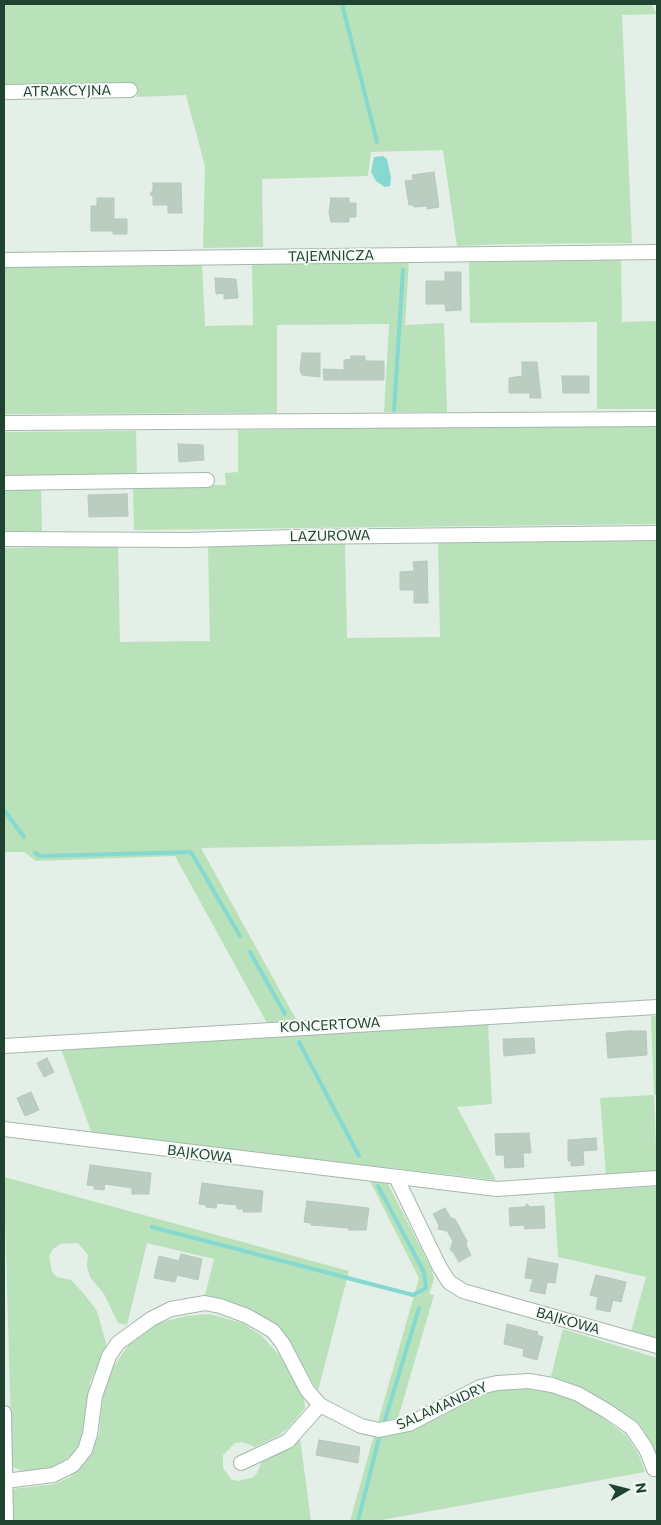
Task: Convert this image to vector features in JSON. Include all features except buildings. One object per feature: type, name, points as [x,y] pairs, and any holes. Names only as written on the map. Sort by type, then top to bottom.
[{"type":"street","name":"ATRAKCYJNA","points":[[4,92],[130,90]]},
{"type":"street","name":"TAJEMNICZA","points":[[4,260],[657,252]]},
{"type":"street","points":[[4,423],[657,419]]},
{"type":"street","points":[[4,483],[207,480]]},
{"type":"street","name":"LAZUROWA","points":[[4,539],[187,540],[657,533]]},
{"type":"street","name":"KONCERTOWA","points":[[4,1046],[657,1006]]},
{"type":"street","name":"BAJKOWA","points":[[4,1129],[497,1189],[657,1178]]},
{"type":"street","name":"BAJKOWA","points":[[396,1177],[439,1266],[449,1282],[463,1291],[657,1346]]},
{"type":"street","name":"SALAMANDRY","points":[[5,1481],[54,1475],[73,1464],[86,1450],[95,1396],[109,1356],[118,1343],[136,1328],[151,1319],[178,1308],[205,1303],[220,1306],[247,1316],[273,1331],[283,1344],[307,1390],[320,1406],[361,1426],[379,1430],[409,1424],[480,1387],[497,1383],[529,1381],[552,1385],[578,1394],[632,1428],[646,1448],[654,1469]]},
{"type":"street","points":[[241,1463],[288,1441],[320,1406]]},
{"type":"street","points":[[4,1413],[6,1521]]},
{"type":"green space","points":[[4,4],[651,4],[657,14],[622,15],[632,243],[457,246],[443,150],[371,152],[368,176],[262,179],[263,247],[203,248],[205,166],[186,95],[137,97],[138,86],[4,88]]},
{"type":"green space","points":[[469,260],[621,260],[622,322],[657,321],[657,409],[597,409],[597,322],[470,323]]},
{"type":"green space","points":[[409,261],[405,325],[444,323],[447,412],[384,412],[389,324],[277,325],[277,413],[4,414],[4,267],[202,264],[205,326],[253,325],[252,263]]},
{"type":"green space","points":[[551,425],[657,426],[657,524],[134,530],[133,486],[226,485],[225,473],[238,472],[238,430]]},
{"type":"green space","points":[[136,431],[137,474],[4,476],[4,432]]},
{"type":"green space","points":[[4,486],[41,486],[42,531],[4,531]]},
{"type":"green space","points":[[657,540],[657,840],[201,848],[298,1023],[268,1025],[175,856],[36,861],[24,852],[4,852],[4,548],[118,546],[120,642],[210,641],[208,545],[345,544],[347,638],[440,637],[438,542]]},
{"type":"green space","points":[[651,1016],[657,1016],[657,1094],[654,1095]]},
{"type":"green space","points":[[488,1023],[492,1104],[457,1107],[496,1180],[92,1134],[61,1049]]},
{"type":"green space","points":[[654,1095],[657,1171],[606,1175],[600,1098]]},
{"type":"green space","points":[[4,1177],[349,1271],[318,1391],[283,1334],[267,1320],[241,1306],[204,1299],[214,1259],[147,1243],[127,1325],[118,1323],[104,1294],[90,1277],[87,1266],[88,1255],[78,1243],[61,1244],[53,1249],[49,1256],[52,1272],[57,1277],[71,1280],[97,1311],[107,1347],[90,1382],[84,1427],[79,1444],[72,1455],[54,1467],[42,1472],[26,1472],[12,1467]]},
{"type":"green space","points":[[386,1180],[432,1270],[434,1279],[429,1294],[434,1295],[398,1418],[378,1422],[419,1278],[370,1181]]},
{"type":"green space","points":[[657,1186],[657,1340],[631,1332],[646,1277],[558,1257],[554,1193]]},
{"type":"green space","points":[[209,1314],[242,1323],[262,1336],[281,1357],[304,1397],[305,1408],[288,1428],[278,1436],[255,1447],[242,1442],[235,1443],[223,1455],[223,1468],[231,1479],[237,1481],[252,1478],[257,1473],[262,1461],[289,1448],[300,1438],[311,1521],[13,1521],[12,1489],[55,1484],[70,1477],[88,1459],[99,1434],[101,1407],[108,1374],[130,1343],[158,1323],[186,1316]]},
{"type":"green space","points":[[563,1329],[657,1358],[657,1459],[644,1431],[637,1423],[585,1389],[551,1376]]},
{"type":"green space","points":[[518,1387],[545,1390],[575,1400],[603,1418],[626,1435],[638,1453],[645,1472],[376,1521],[350,1521],[374,1435],[393,1435],[415,1430],[476,1393]]},
{"type":"water","points":[[383,156],[387,159],[391,178],[390,186],[385,187],[376,181],[371,172],[374,157]]},
{"type":"waterway","points":[[342,4],[377,142]]},
{"type":"waterway","points":[[394,410],[403,270]]},
{"type":"waterway","points":[[4,810],[24,837]]},
{"type":"waterway","points":[[35,853],[40,856],[191,852],[240,936]]},
{"type":"waterway","points":[[250,952],[285,1014]]},
{"type":"waterway","points":[[299,1042],[359,1156]]},
{"type":"waterway","points":[[152,1227],[413,1295],[426,1288],[424,1272],[378,1186]]},
{"type":"waterway","points":[[384,1423],[419,1308]]},
{"type":"waterway","points":[[358,1521],[380,1434]]}]
